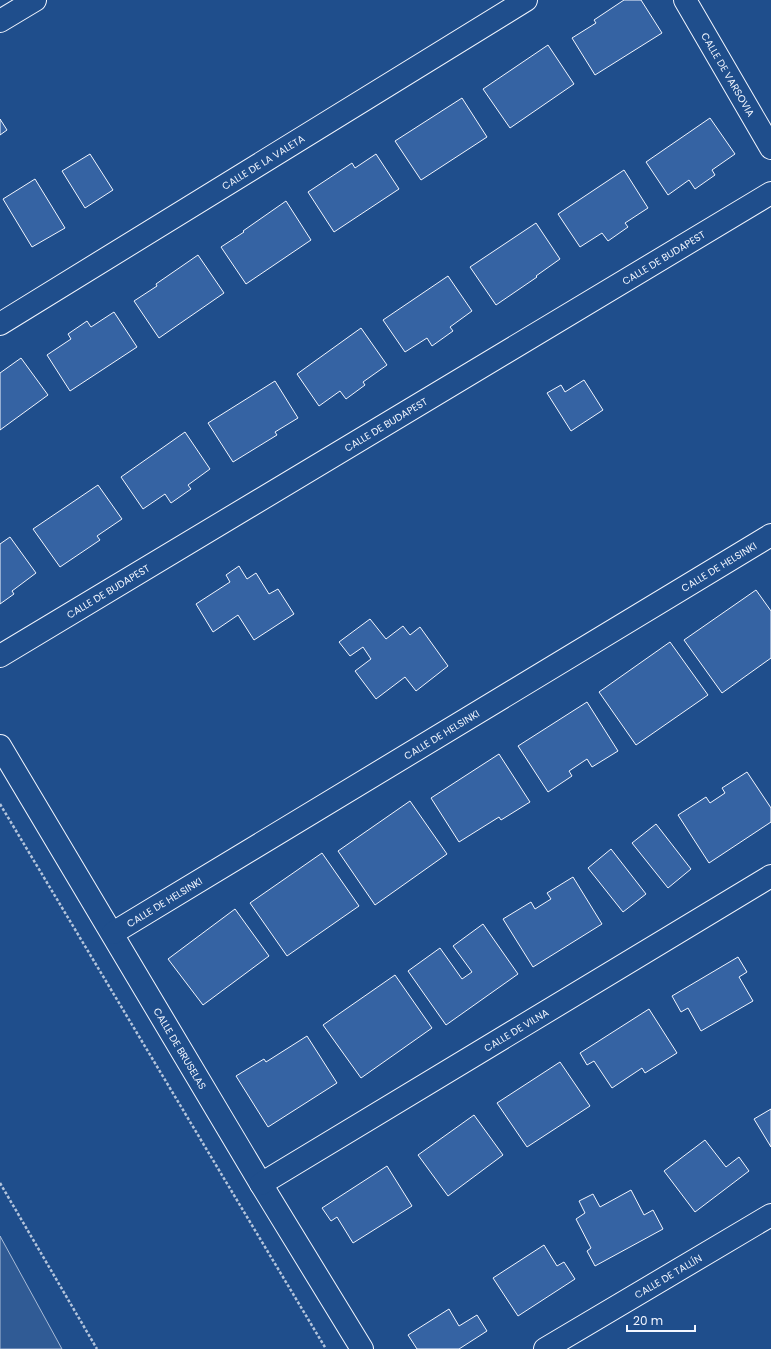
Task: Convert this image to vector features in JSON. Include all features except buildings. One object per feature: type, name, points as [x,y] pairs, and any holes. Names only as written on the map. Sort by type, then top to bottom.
[{"type":"street","points":[[0,21],[35,0]]},
{"type":"street","name":"CALLE DE LA VALETA","points":[[0,324],[526,0]]},
{"type":"street","name":"CALLE DE VARSOVIA","points":[[685,0],[771,148]]},
{"type":"street","name":"CALLE DE BUDAPEST","points":[[0,656],[771,193]]},
{"type":"street","name":"CALLE DE HELSINKI","points":[[113,933],[771,535]]},
{"type":"street","name":"CALLE DE BRUSELAS","points":[[0,746],[113,933],[261,1184],[362,1349]]},
{"type":"street","name":"CALLE DE VILNA","points":[[261,1184],[771,876]]},
{"type":"street","name":"CALLE DE TALLÍN","points":[[545,1349],[771,1215]]},
{"type":"path","points":[[0,804],[326,1349]]},
{"type":"path","points":[[0,1183],[97,1349]]},
{"type":"shaded area","points":[[0,1236],[62,1349],[0,1349]]}]
